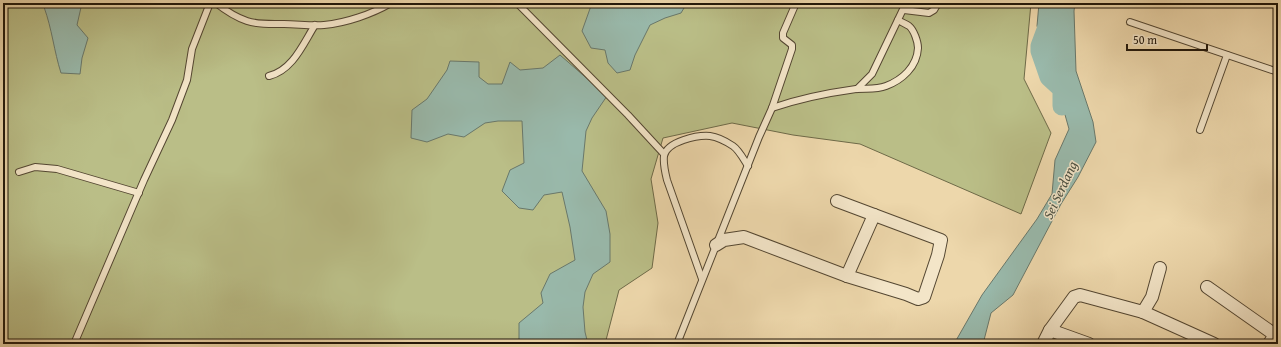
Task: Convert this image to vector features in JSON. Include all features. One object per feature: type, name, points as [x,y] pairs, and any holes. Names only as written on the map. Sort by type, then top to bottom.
[{"type":"street","points":[[716,244],[724,240],[744,237],[847,276],[918,299],[924,297],[938,255],[941,240],[837,201]]},
{"type":"street","points":[[847,276],[874,215]]},
{"type":"street","points":[[1143,312],[1152,297],[1160,268]]},
{"type":"street","points":[[1207,287],[1271,332],[1277,332]]},
{"type":"street","points":[[1043,344],[1050,330],[1074,297],[1083,295],[1143,312],[1214,344]]},
{"type":"street","points":[[1050,330],[1089,344]]},
{"type":"street","points":[[1269,344],[1277,332]]},
{"type":"lane","points":[[74,344],[176,109],[187,80],[192,49],[210,3]]},
{"type":"lane","points":[[216,3],[232,15],[249,22],[264,24],[315,25],[324,25],[347,20],[381,9],[391,3]]},
{"type":"lane","points":[[517,3],[628,115],[664,154]]},
{"type":"lane","points":[[677,344],[772,108],[792,49],[792,45],[783,38],[782,33],[796,3]]},
{"type":"lane","points":[[857,89],[872,74],[904,10],[906,3]]},
{"type":"lane","points":[[904,10],[928,13],[932,12],[938,3]]},
{"type":"lane","points":[[772,108],[792,101],[857,89],[886,87],[904,77],[911,68],[918,47],[910,26],[898,20]]},
{"type":"lane","points":[[1130,22],[1278,72]]},
{"type":"lane","points":[[270,76],[282,72],[288,66],[315,25]]},
{"type":"lane","points":[[1200,130],[1227,55]]},
{"type":"lane","points":[[702,279],[667,180],[664,168],[664,154],[669,148],[678,142],[692,138],[710,136],[735,147],[748,166]]},
{"type":"lane","points":[[19,172],[35,167],[57,169],[139,193]]},
{"type":"green space","points":[[3,3],[1031,3],[1024,79],[1051,133],[1021,214],[860,144],[793,135],[732,123],[663,138],[651,179],[658,223],[652,268],[619,290],[605,344],[3,344]]},
{"type":"water","points":[[3,3],[82,3],[77,25],[88,38],[82,58],[80,74],[61,73],[44,7],[21,5],[3,9]]},
{"type":"water","points":[[592,3],[687,3],[681,13],[650,25],[635,55],[630,70],[617,73],[608,63],[605,50],[591,48],[582,31]]},
{"type":"water","points":[[1039,3],[1075,3],[1076,71],[1093,122],[1096,142],[1078,177],[1061,204],[1013,295],[991,313],[983,344],[954,344],[982,295],[1037,219],[1052,194],[1055,160],[1069,129],[1046,47],[1037,26]]},
{"type":"water","points":[[560,55],[607,96],[592,118],[586,131],[582,171],[606,211],[610,234],[610,262],[593,274],[585,292],[583,307],[585,332],[588,344],[511,344],[519,339],[519,323],[543,303],[541,293],[550,274],[575,260],[570,227],[562,192],[544,195],[533,210],[519,208],[502,191],[510,170],[524,163],[522,121],[498,121],[485,123],[464,137],[448,134],[427,142],[411,138],[412,110],[427,99],[447,70],[450,61],[479,62],[479,77],[488,84],[502,84],[510,62],[520,70],[543,68]]},
{"type":"waterway","name":"Sei Serdang","points":[[1056,3],[1040,46],[1040,51],[1049,77],[1062,89],[1062,106]]}]
